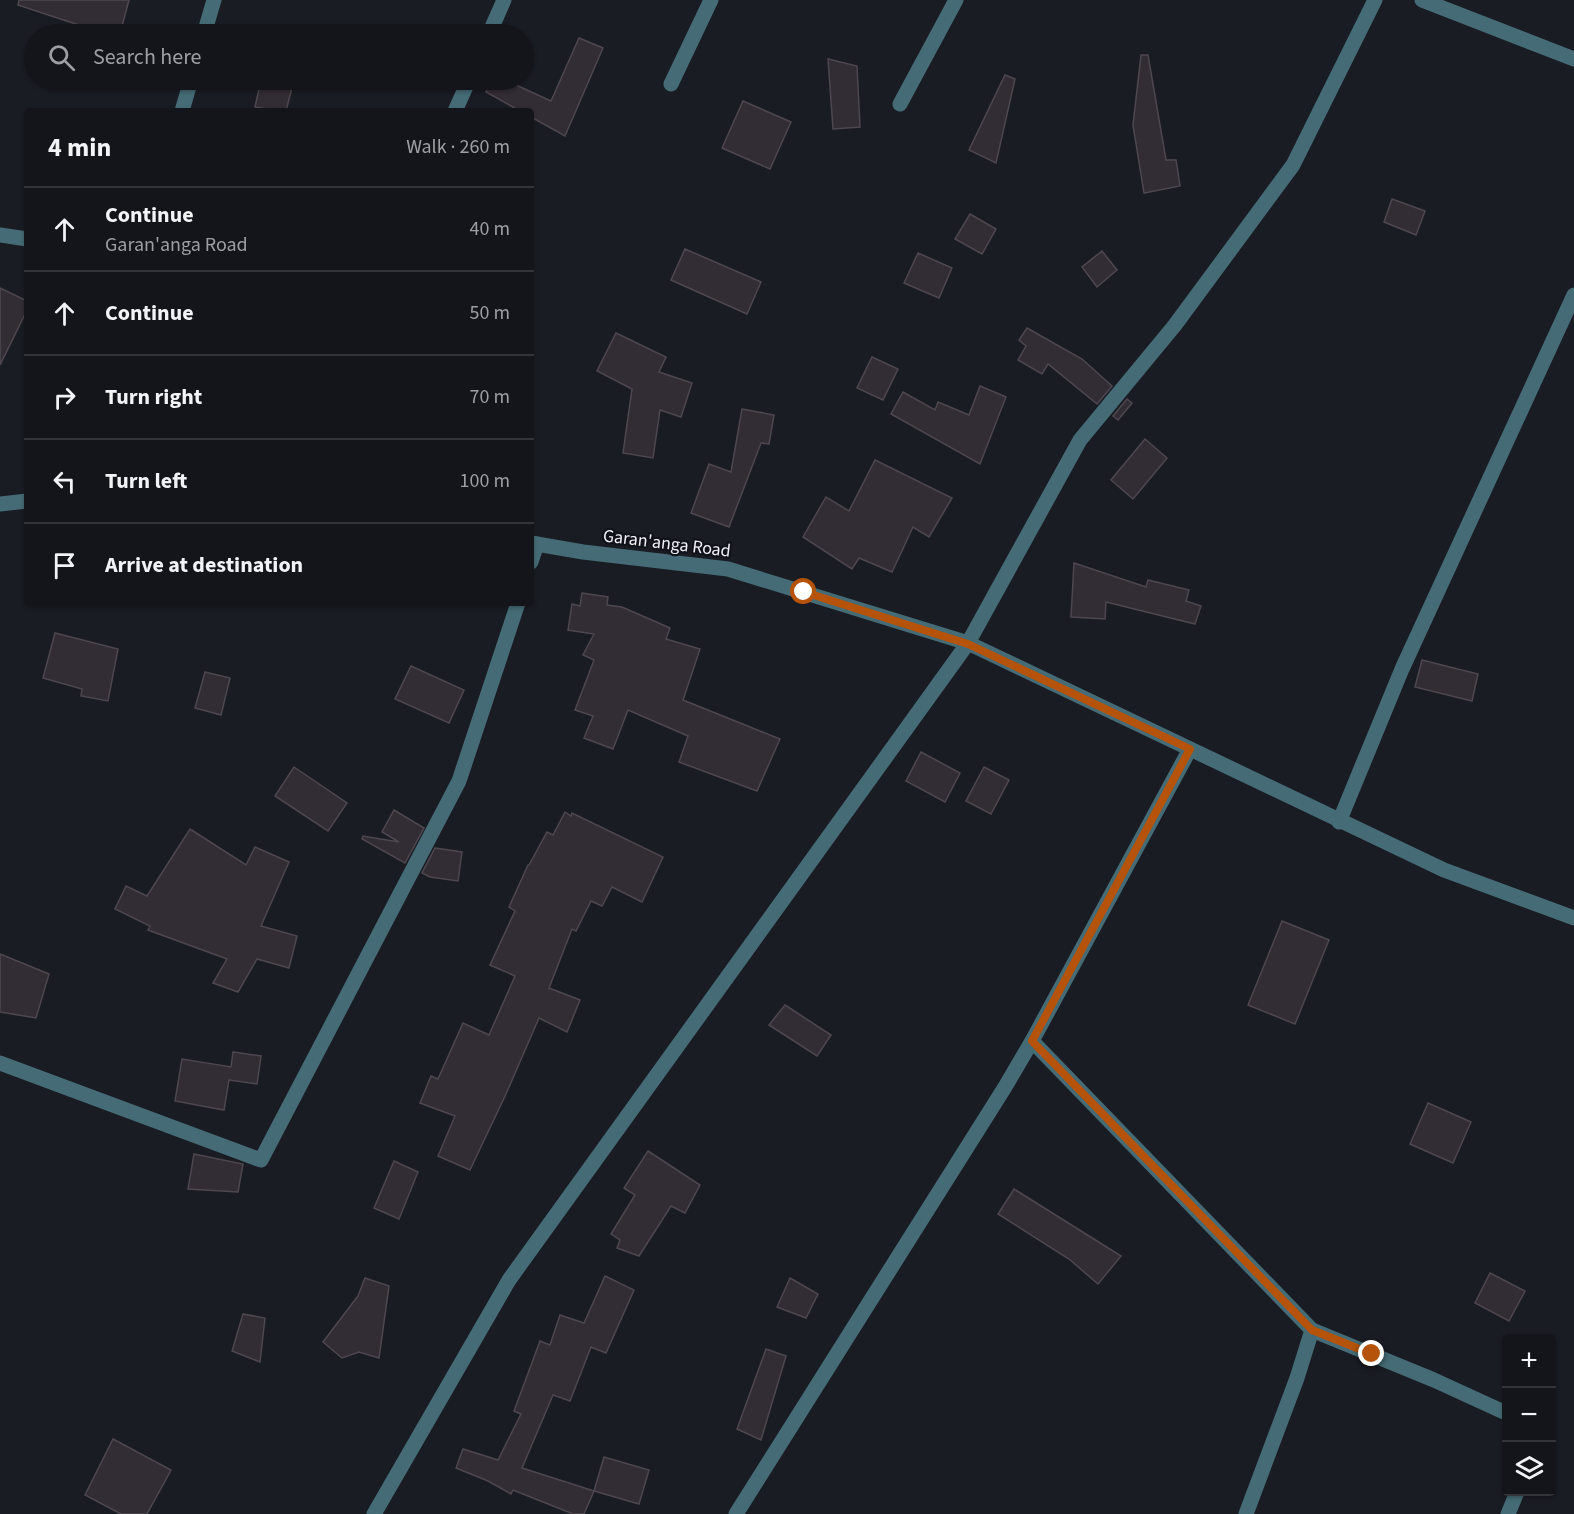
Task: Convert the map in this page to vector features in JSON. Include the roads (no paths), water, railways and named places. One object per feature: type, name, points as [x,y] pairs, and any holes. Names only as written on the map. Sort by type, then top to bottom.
[{"type":"street","points":[[207,24],[214,0]]},
{"type":"street","points":[[493,24],[504,0]]},
{"type":"street","points":[[671,84],[711,0]]},
{"type":"street","points":[[900,104],[956,0]]},
{"type":"street","points":[[374,1514],[509,1280],[968,644],[1080,440],[1175,326],[1293,165],[1375,0]]},
{"type":"street","points":[[1422,0],[1574,59]]},
{"type":"street","points":[[183,108],[188,90]]},
{"type":"street","points":[[456,108],[464,90]]},
{"type":"street","points":[[0,235],[24,239]]},
{"type":"street","points":[[1340,822],[1402,669],[1574,295]]},
{"type":"street","points":[[0,504],[24,501]]},
{"type":"street","name":"Garan'anga Road","points":[[534,543],[583,552],[728,568],[968,644],[1444,870],[1574,918]]},
{"type":"street","points":[[0,1062],[261,1160],[459,781],[517,606]]},
{"type":"street","points":[[736,1514],[1005,1088],[1190,749]]},
{"type":"street","points":[[1032,1041],[1312,1330],[1434,1380],[1502,1411]]},
{"type":"street","points":[[1246,1514],[1297,1378],[1312,1330]]},
{"type":"street","points":[[1508,1514],[1514,1496]]}]
